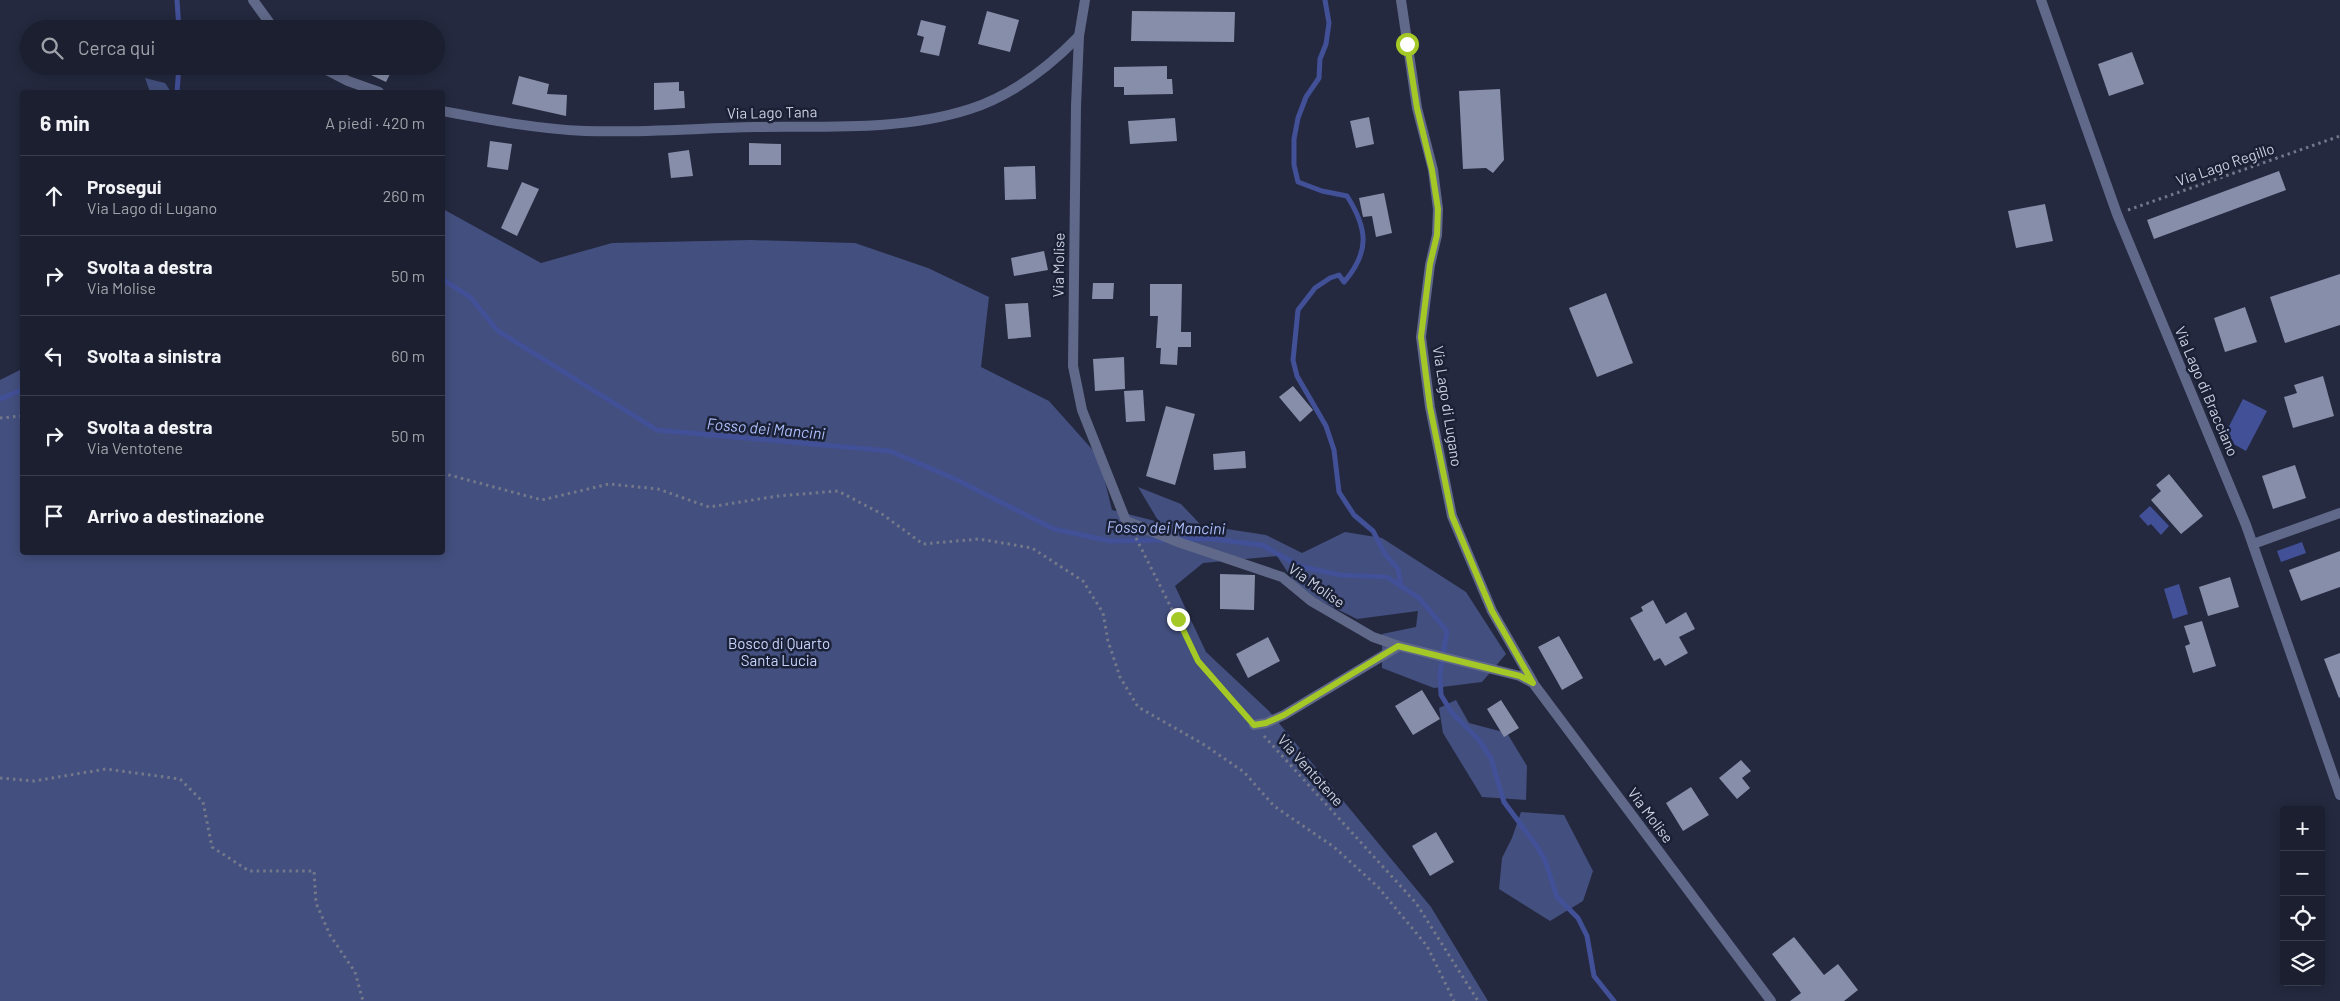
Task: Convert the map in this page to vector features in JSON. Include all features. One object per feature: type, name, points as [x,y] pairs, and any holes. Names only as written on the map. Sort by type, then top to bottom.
[{"type":"street","points":[[253,0],[267,20]]},
{"type":"street","name":"Via Molise","points":[[1085,0],[1079,36],[1076,106],[1073,373],[1082,410],[1126,521],[1181,543],[1282,577],[1311,601],[1373,638],[1520,676],[1533,683],[1771,1001]]},
{"type":"street","name":"Via Lago di Lugano","points":[[1401,0],[1417,108],[1432,170],[1438,209],[1437,235],[1430,264],[1421,337],[1430,407],[1452,516],[1492,611],[1533,683]]},
{"type":"street","name":"Via Lago di Bracciano","points":[[2041,0],[2117,214],[2253,544],[2340,795]]},
{"type":"street","name":"Via Lago Tana","points":[[445,112],[528,126],[586,131],[846,126],[916,121],[971,108],[1000,96],[1048,67],[1079,36]]},
{"type":"street","points":[[336,75],[373,90]]},
{"type":"street","points":[[2253,544],[2340,513]]},
{"type":"street","points":[[1254,725],[1266,723],[1284,715],[1398,646]]},
{"type":"path","name":"Via Lago Regillo","points":[[2117,214],[2340,136]]},
{"type":"path","points":[[0,418],[20,416]]},
{"type":"path","points":[[445,474],[542,500],[609,484],[658,489],[709,507],[778,496],[838,491],[882,514],[923,544],[979,539],[1032,548],[1083,581],[1103,613],[1108,641],[1120,677],[1138,707],[1203,744],[1244,772],[1274,806],[1334,848],[1378,887],[1427,946],[1454,1001]]},
{"type":"path","name":"Via Ventotene","points":[[1126,521],[1198,661],[1416,903],[1478,1001]]},
{"type":"path","points":[[0,778],[34,781],[106,769],[180,778],[203,802],[212,848],[249,870],[314,870],[316,903],[330,935],[355,972],[363,1001]]},
{"type":"green space","points":[[145,78],[165,83],[170,90],[149,90]]},
{"type":"green space","name":"Bosco di Quarto Santa Lucia","points":[[445,210],[541,263],[612,243],[751,240],[855,243],[928,268],[989,297],[981,367],[1049,401],[1099,457],[1112,510],[1159,522],[1138,487],[1181,504],[1201,525],[1266,535],[1302,553],[1345,532],[1382,538],[1466,592],[1506,654],[1482,682],[1434,688],[1382,668],[1382,634],[1416,627],[1418,611],[1357,619],[1300,591],[1277,556],[1203,563],[1175,586],[1206,652],[1269,711],[1431,907],[1488,1001],[0,1001],[0,380],[20,370],[20,555],[445,555]]},
{"type":"green space","points":[[1456,700],[1469,723],[1507,733],[1527,766],[1526,800],[1482,797],[1443,733],[1439,708]]},
{"type":"green space","points":[[1521,812],[1564,815],[1593,871],[1583,901],[1550,921],[1499,889],[1502,858],[1512,838]]},
{"type":"shaded area","points":[[2243,399],[2267,411],[2246,451],[2223,438]]},
{"type":"shaded area","points":[[2150,506],[2169,526],[2161,535],[2151,524],[2148,526],[2139,516]]},
{"type":"shaded area","points":[[2302,542],[2306,553],[2281,562],[2277,551]]},
{"type":"shaded area","points":[[2179,584],[2188,614],[2173,619],[2164,589]]},
{"type":"building","points":[[987,11],[1019,20],[1010,52],[978,44]]},
{"type":"building","points":[[1132,11],[1235,12],[1234,42],[1131,41]]},
{"type":"building","points":[[921,20],[946,26],[939,56],[920,52],[924,37],[917,35]]},
{"type":"building","points":[[2132,52],[2144,84],[2109,96],[2098,64]]},
{"type":"building","points":[[1167,66],[1167,79],[1172,79],[1173,94],[1124,95],[1124,87],[1114,87],[1114,67]]},
{"type":"building","points":[[371,75],[390,75],[386,82]]},
{"type":"building","points":[[519,76],[549,84],[547,94],[567,95],[566,116],[512,104]]},
{"type":"building","points":[[679,82],[679,91],[684,91],[685,108],[654,110],[654,83]]},
{"type":"building","points":[[1500,89],[1504,160],[1493,173],[1486,168],[1463,169],[1459,91]]},
{"type":"building","points":[[1369,117],[1374,144],[1356,148],[1350,121]]},
{"type":"building","points":[[1175,118],[1177,141],[1130,144],[1128,121]]},
{"type":"building","points":[[490,141],[512,144],[508,170],[487,167]]},
{"type":"building","points":[[749,143],[781,144],[781,165],[749,165]]},
{"type":"building","points":[[689,150],[693,176],[671,178],[668,153]]},
{"type":"building","points":[[1035,166],[1036,199],[1005,200],[1004,167]]},
{"type":"building","points":[[2279,171],[2286,190],[2154,239],[2147,220]]},
{"type":"building","points":[[522,182],[539,189],[517,236],[501,228]]},
{"type":"building","points":[[1384,193],[1392,233],[1376,237],[1372,216],[1363,217],[1359,198]]},
{"type":"building","points":[[2045,204],[2053,241],[2016,248],[2008,211]]},
{"type":"building","points":[[1044,251],[1048,270],[1014,276],[1011,258]]},
{"type":"building","points":[[2340,274],[2340,325],[2285,343],[2270,297]]},
{"type":"building","points":[[1093,283],[1114,283],[1113,299],[1092,299]]},
{"type":"building","points":[[1150,284],[1182,284],[1181,332],[1191,332],[1191,347],[1178,347],[1177,365],[1160,364],[1161,348],[1156,348],[1158,316],[1150,316]]},
{"type":"building","points":[[1606,293],[1633,363],[1597,377],[1569,308]]},
{"type":"building","points":[[1028,303],[1031,337],[1008,339],[1005,304]]},
{"type":"building","points":[[2245,307],[2257,342],[2225,352],[2214,318]]},
{"type":"building","points":[[1124,357],[1125,389],[1095,391],[1093,359]]},
{"type":"building","points":[[2323,376],[2334,416],[2293,428],[2284,397],[2297,393],[2294,385]]},
{"type":"building","points":[[1293,386],[1313,410],[1300,422],[1279,397]]},
{"type":"building","points":[[1143,390],[1145,421],[1126,422],[1124,391]]},
{"type":"building","points":[[1166,406],[1195,414],[1175,485],[1146,476]]},
{"type":"building","points":[[1245,451],[1246,468],[1214,470],[1213,454]]},
{"type":"building","points":[[2295,465],[2306,498],[2273,509],[2262,476]]},
{"type":"building","points":[[2169,474],[2203,516],[2181,534],[2151,500],[2161,491],[2156,485]]},
{"type":"building","points":[[2340,551],[2340,587],[2301,601],[2289,570]]},
{"type":"building","points":[[1220,574],[1255,575],[1254,610],[1220,609]]},
{"type":"building","points":[[2230,577],[2239,607],[2208,616],[2199,587]]},
{"type":"building","points":[[1653,600],[1666,624],[1686,612],[1695,629],[1679,637],[1688,653],[1665,666],[1660,658],[1654,661],[1630,618],[1643,611],[1641,607]]},
{"type":"building","points":[[2202,621],[2216,666],[2193,673],[2185,646],[2190,644],[2184,626]]},
{"type":"building","points":[[1559,636],[1583,678],[1562,690],[1538,647]]},
{"type":"building","points":[[1268,637],[1280,661],[1248,678],[1236,654]]},
{"type":"building","points":[[2340,653],[2340,697],[2339,698],[2324,659]]},
{"type":"building","points":[[1422,690],[1440,719],[1413,735],[1395,706]]},
{"type":"building","points":[[1501,700],[1519,728],[1504,737],[1487,709]]},
{"type":"building","points":[[1741,760],[1751,771],[1742,778],[1750,788],[1737,799],[1719,778]]},
{"type":"building","points":[[1691,787],[1709,815],[1683,831],[1666,803]]},
{"type":"building","points":[[1436,832],[1454,862],[1430,876],[1412,846]]},
{"type":"building","points":[[1794,937],[1824,975],[1838,964],[1858,990],[1844,1001],[1790,1001],[1801,993],[1772,954]]},
{"type":"waterway","name":"Fosso dei Mancini","points":[[177,0],[178,20]]},
{"type":"waterway","points":[[1325,0],[1329,23],[1326,44],[1320,59],[1319,78],[1306,97],[1298,118],[1294,139],[1294,165],[1298,182],[1322,191],[1347,196],[1359,219],[1363,240],[1358,261],[1344,282],[1339,275],[1330,278],[1315,288],[1298,310],[1293,360],[1297,376],[1326,426],[1334,450],[1339,492],[1354,515],[1373,531],[1385,554],[1398,569],[1401,587]]},
{"type":"waterway","name":"Fosso dei Mancini","points":[[177,90],[178,75]]},
{"type":"waterway","name":"Fosso dei Mancini","points":[[445,281],[470,297],[498,331],[657,430],[890,451],[955,479],[1054,529],[1110,541],[1164,540]]},
{"type":"waterway","points":[[0,399],[20,391]]},
{"type":"waterway","name":"Fosso dei Mancini","points":[[1180,539],[1213,539],[1262,545],[1299,566],[1340,575],[1387,577],[1419,598],[1447,631],[1440,674],[1441,695],[1452,713],[1479,740],[1491,758],[1504,802],[1545,860],[1557,897],[1578,918],[1587,936],[1594,976],[1614,1001]]},
{"type":"route","points":[[1178,619],[1198,661],[1210,677],[1254,725],[1266,723],[1284,715],[1398,646],[1474,666],[1503,671],[1520,676],[1533,683],[1492,611],[1452,516],[1430,407],[1421,337],[1430,264],[1437,235],[1438,209],[1432,170],[1417,108],[1407,44]]}]
